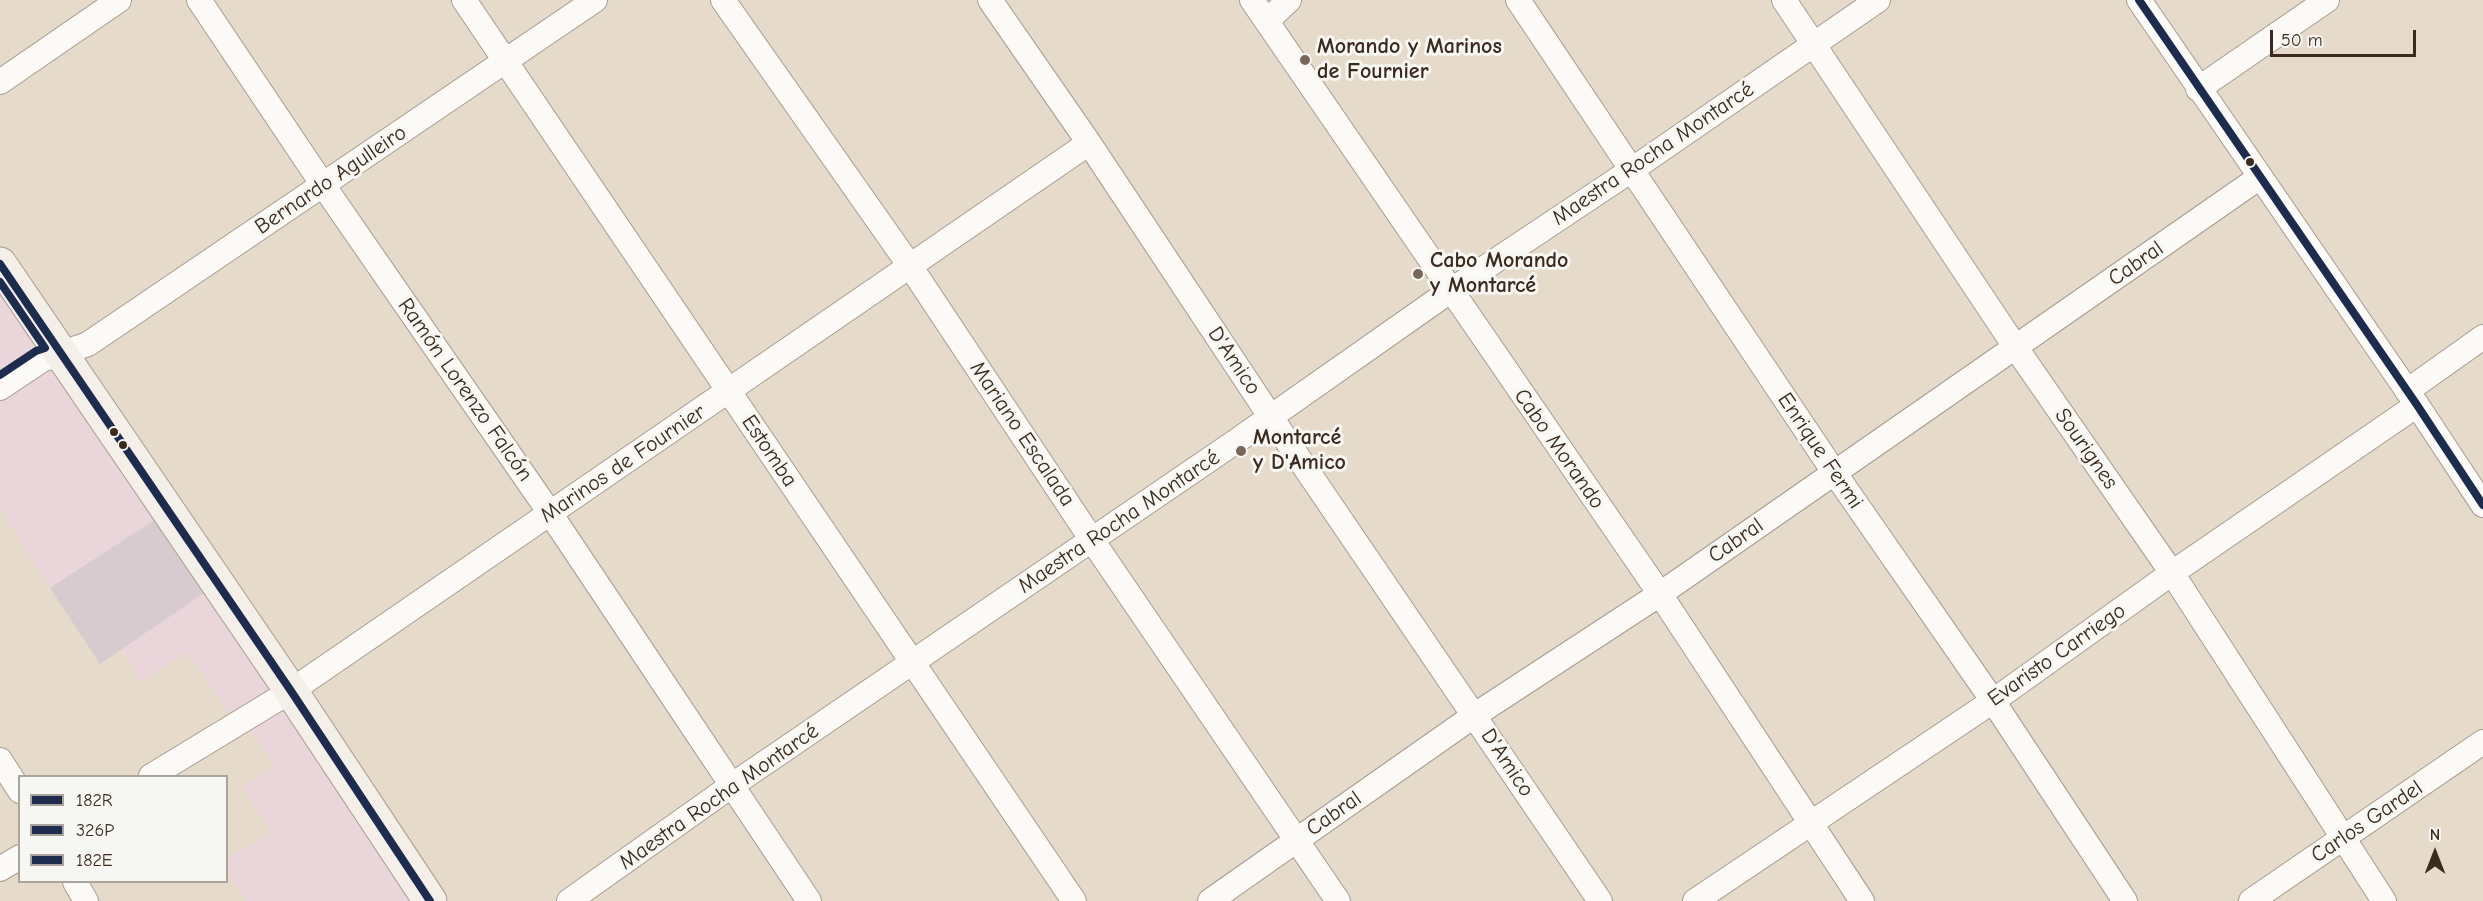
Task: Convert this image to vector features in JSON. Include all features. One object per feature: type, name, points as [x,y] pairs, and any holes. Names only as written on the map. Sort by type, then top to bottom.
[{"type":"street","points":[[0,81],[119,0]]},
{"type":"street","name":"Ramón Lorenzo Falcón","points":[[199,0],[323,185],[550,513],[809,901]]},
{"type":"street","name":"Estomba","points":[[464,0],[1074,901]]},
{"type":"street","name":"Bernardo Agulleiro","points":[[0,388],[42,360],[88,344],[595,0]]},
{"type":"street","name":"Mariano Escalada","points":[[723,0],[910,266],[1092,540],[1338,901]]},
{"type":"street","name":"D'Amico","points":[[990,0],[1089,143],[1270,416],[1600,901]]},
{"type":"street","name":"Cabo Morando","points":[[1252,0],[1660,594],[1862,901]]},
{"type":"street","points":[[1267,21],[1289,0]]},
{"type":"street","name":"Enrique Fermi","points":[[1518,0],[1630,171],[1993,701],[2125,901]]},
{"type":"street","name":"Sourignes","points":[[1784,0],[2016,348],[2172,573],[2384,901]]},
{"type":"street","name":"Maestra Rocha Montarcé","points":[[569,901],[731,786],[1092,540],[1450,291],[1630,171],[1878,0]]},
{"type":"street","points":[[2139,0],[2483,505]]},
{"type":"street","points":[[2198,89],[2327,0]]},
{"type":"street","name":"Marinos de Fournier","points":[[154,775],[291,690],[729,392],[1089,143]]},
{"type":"street","name":"Cabral","points":[[1210,901],[1475,715],[1660,594],[2260,177]]},
{"type":"street","points":[[0,264],[291,690],[430,901]]},
{"type":"street","name":"Evaristo Carriego","points":[[1695,901],[1993,701],[2172,573],[2412,398],[2483,337]]},
{"type":"street","name":"Carlos Gardel","points":[[2251,901],[2483,742]]},
{"type":"street","points":[[0,760],[18,788]]},
{"type":"street","points":[[0,869],[18,858]]},
{"type":"street","points":[[76,883],[86,901]]},
{"type":"shaded area","points":[[0,287],[33,340],[32,349],[28,355],[4,370],[0,365]]},
{"type":"shaded area","points":[[47,368],[56,369],[156,519],[50,588],[0,507],[0,398]]},
{"type":"shaded area","points":[[156,519],[207,591],[100,664],[50,588]]},
{"type":"shaded area","points":[[207,591],[269,683],[264,698],[233,719],[187,652],[143,682],[121,649]]},
{"type":"shaded area","points":[[268,715],[289,715],[416,901],[246,901],[228,872],[228,858],[271,832],[242,786],[274,766],[249,727]]},
{"type":"transit line","name":"326P","points":[[2139,0],[2483,505]]},
{"type":"transit line","name":"182R","points":[[0,264],[291,691],[430,901]]},
{"type":"transit line","name":"182E","points":[[0,282],[45,348],[36,351],[0,375]]},
{"type":"place","name":"Morando y Marinos de Fournier","points":[[1305,60]]},
{"type":"place","name":"Cabo Morando y Montarcé","points":[[1418,274]]},
{"type":"place","name":"Montarcé y D'Amico","points":[[1241,451]]}]
